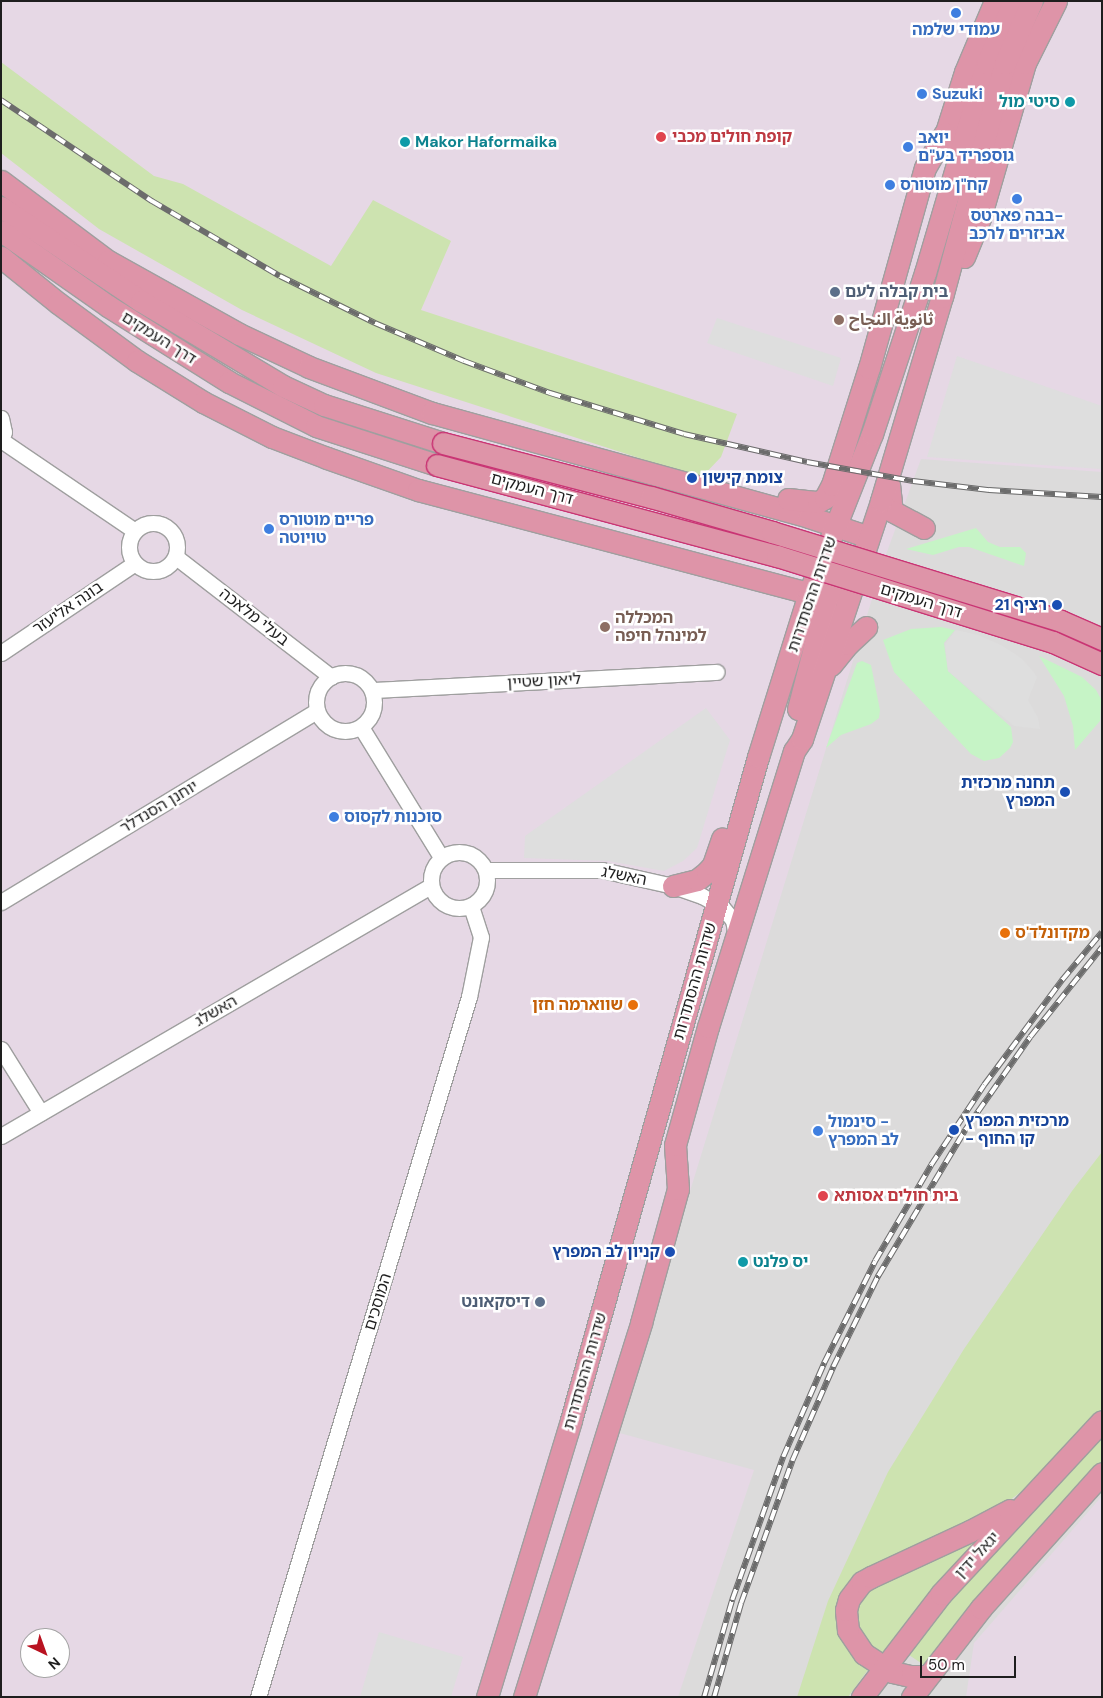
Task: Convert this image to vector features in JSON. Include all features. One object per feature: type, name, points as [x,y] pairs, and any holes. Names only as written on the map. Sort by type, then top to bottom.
[{"type":"highway","points":[[924,273],[924,222],[945,133],[965,72],[990,10],[974,1]]},
{"type":"highway","points":[[942,297],[996,63],[1014,1]]},
{"type":"highway","points":[[996,63],[1032,1]]},
{"type":"highway","points":[[942,297],[969,249],[980,218],[1025,63],[1056,1]]},
{"type":"highway","name":"שדרות ההסתדרות","points":[[487,1697],[571,1420],[758,757],[800,624],[819,595],[836,526],[872,434],[924,273],[996,63]]},
{"type":"highway","points":[[759,504],[784,498],[814,503],[821,502],[828,493],[869,368],[926,168],[945,133]]},
{"type":"highway","points":[[1,181],[108,262],[239,334],[309,367],[441,416],[759,504],[836,526],[869,538]]},
{"type":"highway","points":[[1,205],[86,244]]},
{"type":"highway","name":"דרך העמקים","points":[[1,205],[141,302],[283,386],[324,405],[443,443],[651,497],[772,532],[1052,618],[1102,639]]},
{"type":"highway","name":"דרך העמקים","points":[[1,231],[108,306],[229,382],[316,426],[437,464],[776,556],[1053,642],[1102,664]]},
{"type":"highway","points":[[1,257],[58,303],[137,361],[203,402],[272,437],[418,490],[743,577],[819,595],[848,582],[858,570]]},
{"type":"highway","name":"שדרות ההסתדרות","points":[[524,1697],[646,1304],[678,1189],[675,1145],[736,938],[794,751],[802,739],[869,538],[942,297]]},
{"type":"highway","points":[[890,471],[890,508],[899,516],[924,528]]},
{"type":"highway","points":[[834,564],[836,526]]},
{"type":"highway","points":[[794,751],[792,740],[819,595],[834,564],[850,549],[869,538]]},
{"type":"highway","points":[[743,577],[786,602],[797,614],[800,624]]},
{"type":"highway","points":[[820,682],[840,652],[866,627]]},
{"type":"highway","points":[[672,886],[697,880],[713,865],[731,811],[758,757]]},
{"type":"highway","name":"יגאל ידין","points":[[862,1697],[941,1594],[1102,1421]]},
{"type":"highway","points":[[912,1697],[981,1608],[1102,1473]]},
{"type":"highway","points":[[927,1676],[900,1674],[883,1668],[864,1654],[848,1630],[846,1610],[855,1590],[871,1577],[990,1521],[1035,1493]]},
{"type":"street","points":[[1,418],[4,432],[1,440],[135,531]]},
{"type":"street","points":[[156,523],[170,529],[177,542],[176,557],[165,569],[149,571],[135,563],[129,550],[131,537],[141,526],[156,523]]},
{"type":"street","name":"בעלי מלאכה","points":[[176,557],[331,677]]},
{"type":"street","name":"בונה אליעזר","points":[[1,653],[135,563]]},
{"type":"street","name":"ליאון שטיין","points":[[372,690],[717,672]]},
{"type":"street","points":[[350,674],[367,682],[372,690],[374,707],[367,722],[361,727],[353,731],[335,730],[321,719],[318,711],[318,692],[323,683],[331,677],[350,674]]},
{"type":"street","name":"יוחנן הסנדלר","points":[[1,902],[318,711]]},
{"type":"street","points":[[361,727],[441,857]]},
{"type":"street","points":[[466,852],[475,856],[486,870],[487,878],[483,894],[471,906],[463,908],[446,905],[434,894],[431,886],[432,870],[441,857],[449,853],[466,852]]},
{"type":"street","name":"האשלג","points":[[486,870],[602,870],[672,886],[717,903],[733,920],[736,938]]},
{"type":"street","name":"האשלג","points":[[1,1136],[431,886]]},
{"type":"street","name":"המוסכים","points":[[258,1697],[469,997],[481,937],[471,906]]},
{"type":"street","points":[[1,1049],[40,1113]]},
{"type":"shaded area","points":[[1,1],[1102,1],[1102,1697],[1,1697]]},
{"type":"shaded area","points":[[1,1],[1102,1],[1102,472],[921,459],[884,560],[616,1432],[754,1470],[678,1697],[1,1697]]},
{"type":"shaded area","points":[[717,318],[841,358],[833,386],[707,343]]},
{"type":"shaded area","points":[[957,356],[1102,406],[1101,469],[927,457]]},
{"type":"shaded area","points":[[956,630],[978,635],[1001,645],[1021,658],[1032,670],[1037,677],[1028,700],[1038,718],[1040,729],[1014,726],[948,671],[945,644]]},
{"type":"shaded area","points":[[706,708],[730,740],[697,848],[683,861],[664,871],[608,861],[524,858],[525,836]]},
{"type":"shaded area","points":[[1102,1496],[1102,1697],[966,1697],[974,1643]]},
{"type":"shaded area","points":[[379,1632],[463,1657],[451,1697],[360,1697]]},
{"type":"green space","points":[[1,62],[154,176],[183,184],[331,266],[373,200],[451,241],[421,310],[737,414],[721,457],[701,478],[376,373],[242,310],[99,229],[1,153]]},
{"type":"green space","points":[[976,528],[988,542],[1000,547],[1020,547],[1026,553],[1024,566],[969,547],[959,547],[933,555],[906,549]]},
{"type":"green space","points":[[941,627],[955,630],[944,643],[948,671],[1011,727],[1013,742],[1010,748],[999,758],[984,761],[971,754],[894,672],[883,640],[911,629]]},
{"type":"green space","points":[[1039,656],[1082,677],[1096,690],[1101,699],[1100,721],[1075,750],[1073,726],[1064,696]]},
{"type":"green space","points":[[862,661],[871,665],[880,710],[879,718],[871,724],[841,735],[826,748],[857,663]]},
{"type":"green space","points":[[1102,1152],[1102,1408],[1032,1483],[998,1509],[844,1594],[870,1667],[848,1697],[797,1697],[828,1601],[888,1472],[964,1349],[1072,1191]]},
{"type":"green space","points":[[1102,1436],[1102,1461],[1056,1510],[924,1665],[909,1655],[958,1589]]},
{"type":"green space","points":[[987,1532],[918,1608],[881,1656],[854,1628],[860,1591]]},
{"type":"railway","points":[[1,100],[152,201],[280,276],[375,323],[464,361],[550,393],[684,434],[807,462],[913,481],[989,490],[1102,497]]},
{"type":"railway","points":[[704,1697],[732,1600],[783,1457],[824,1363],[875,1261],[931,1165],[984,1085],[1062,980],[1102,932]]},
{"type":"railway","points":[[714,1697],[741,1603],[792,1461],[833,1367],[878,1276],[965,1130],[1030,1037],[1102,947]]},
{"type":"place","name":"עמודי שלמה","points":[[956,13]]},
{"type":"place","name":"Suzuki","points":[[922,94]]},
{"type":"place","name":"סיטי מול","points":[[1070,102]]},
{"type":"place","name":"קופת חולים מכבי","points":[[661,137]]},
{"type":"place","name":"Makor Haformaika","points":[[405,142]]},
{"type":"place","name":"יואב גוספריד בע\"ם","points":[[908,147]]},
{"type":"place","name":"קח\"ן מוטורס","points":[[890,185]]},
{"type":"place","name":"בבה פארטס- אביזרים לרכב","points":[[1017,199]]},
{"type":"place","name":"בית קבלה לעם","points":[[835,292]]},
{"type":"place","name":"ثانوية النجاح","points":[[839,320]]},
{"type":"place","name":"צומת קישון","points":[[692,478]]},
{"type":"place","name":"פריים מוטורס טויוטה","points":[[269,529]]},
{"type":"place","name":"רציף 21","points":[[1057,605]]},
{"type":"place","name":"המכללה למינהל חיפה","points":[[605,627]]},
{"type":"place","name":"תחנה מרכזית המפרץ","points":[[1065,792]]},
{"type":"place","name":"סוכנות לקסוס","points":[[334,817]]},
{"type":"place","name":"מקדונלד'ס","points":[[1005,933]]},
{"type":"place","name":"שווארמה חזן","points":[[633,1005]]},
{"type":"place","name":"מרכזית המפרץ - קו החוף","points":[[954,1130]]},
{"type":"place","name":"סינמול - לב המפרץ","points":[[818,1131]]},
{"type":"place","name":"בית חולים אסותא","points":[[823,1196]]},
{"type":"place","name":"קניון לב המפרץ","points":[[670,1252]]},
{"type":"place","name":"יס פלנט","points":[[743,1262]]},
{"type":"place","name":"דיסקאונט","points":[[540,1302]]}]
